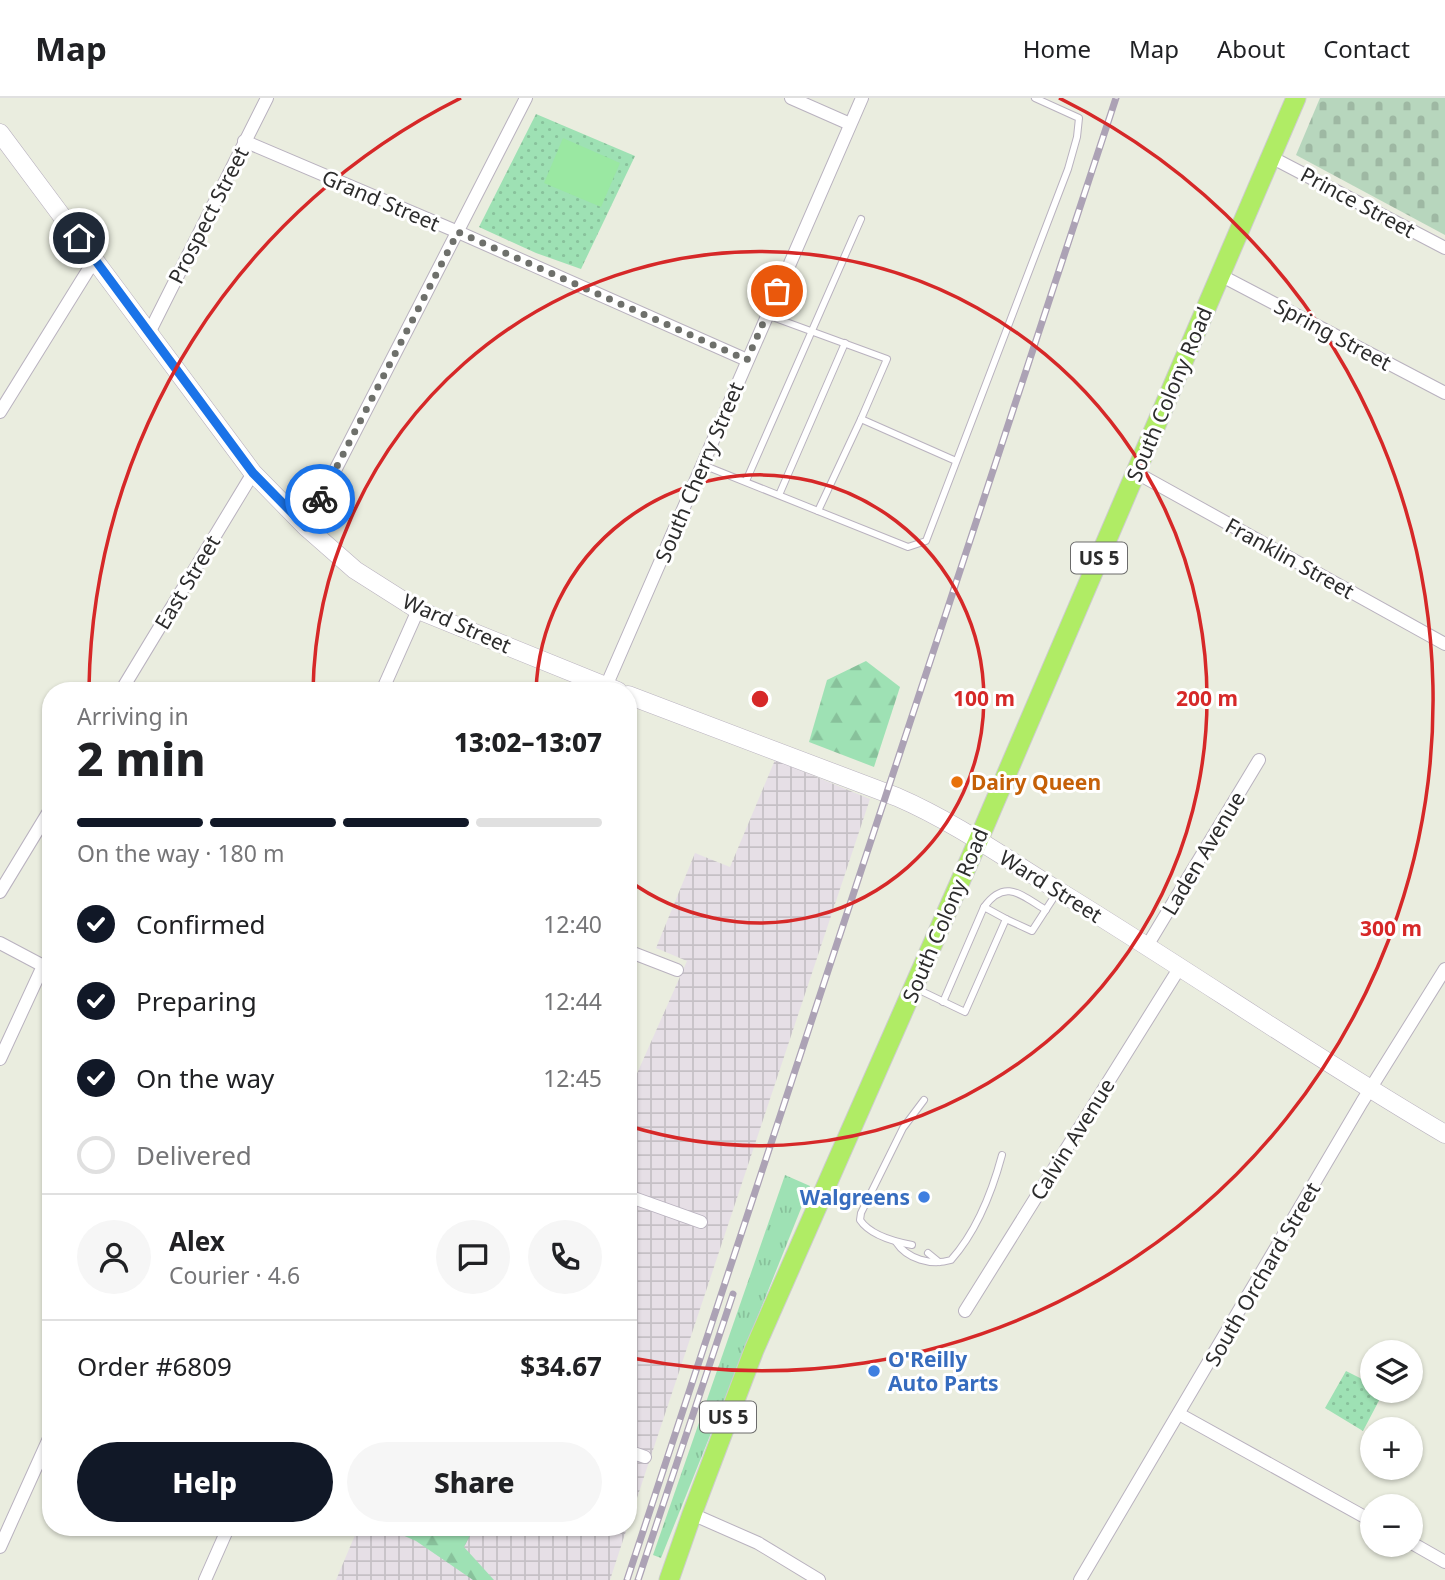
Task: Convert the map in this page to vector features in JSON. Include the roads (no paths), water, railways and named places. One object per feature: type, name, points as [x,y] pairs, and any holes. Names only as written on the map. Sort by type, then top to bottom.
[{"type":"main road","name":"South Colony Road","points":[[669,1580],[754,1350],[978,841],[1296,98]]},
{"type":"street","name":"Prospect Street","points":[[149,333],[267,98]]},
{"type":"street","points":[[306,527],[526,98]]},
{"type":"street","points":[[791,98],[850,124]]},
{"type":"street","name":"South Cherry Street","points":[[612,682],[747,360],[862,98]]},
{"type":"street","name":"Ward Street","points":[[0,133],[253,473],[306,527],[355,570],[418,610],[590,682]]},
{"type":"street","name":"Grand Street","points":[[244,141],[747,360]]},
{"type":"street","name":"Prince Street","points":[[1271,157],[1445,248]]},
{"type":"street","points":[[0,412],[95,259]]},
{"type":"street","name":"Spring Street","points":[[1220,275],[1445,393]]},
{"type":"street","name":"Franklin Street","points":[[1135,472],[1445,644]]},
{"type":"street","name":"East Street","points":[[126,682],[253,473]]},
{"type":"street","points":[[386,682],[418,610]]},
{"type":"street","name":"Ward Street","points":[[637,698],[912,804],[978,841],[1370,1090],[1445,1134]]},
{"type":"street","name":"Laden Avenue","points":[[1147,946],[1259,760]]},
{"type":"street","points":[[0,892],[42,823]]},
{"type":"street","points":[[0,943],[42,965]]},
{"type":"street","points":[[637,954],[677,970]]},
{"type":"street","name":"Calvin Avenue","points":[[965,1311],[1180,967]]},
{"type":"street","name":"South Orchard Street","points":[[1080,1580],[1370,1090],[1445,969]]},
{"type":"street","points":[[0,1059],[42,978]]},
{"type":"street","points":[[637,1199],[701,1222]]},
{"type":"street","points":[[1180,1414],[1360,1514]]},
{"type":"street","points":[[0,1546],[42,1454]]},
{"type":"street","points":[[637,1454],[645,1457]]},
{"type":"street","points":[[692,1514],[758,1543],[819,1580]]},
{"type":"street","points":[[205,1580],[224,1536]]},
{"type":"street","points":[[1423,1549],[1445,1562]]},
{"type":"lane","points":[[703,465],[908,547],[926,541],[1068,169],[1077,137],[1079,118],[1035,98]]},
{"type":"lane","points":[[746,481],[861,219]]},
{"type":"lane","points":[[767,315],[887,359],[818,510]]},
{"type":"lane","points":[[779,495],[845,343]]},
{"type":"lane","points":[[861,419],[956,461]]},
{"type":"lane","points":[[943,1002],[984,907],[992,895],[1014,891],[1046,910]]},
{"type":"lane","points":[[984,907],[1032,931],[1058,891]]},
{"type":"lane","points":[[914,988],[965,1012],[1006,919]]},
{"type":"lane","points":[[912,1245],[896,1242],[864,1226],[860,1220],[903,1128],[924,1100]]},
{"type":"lane","points":[[896,1242],[905,1252],[924,1261],[941,1263],[954,1257],[976,1223],[994,1186],[1002,1155]]},
{"type":"lane","points":[[929,1253],[941,1263]]},
{"type":"railway","points":[[627,1580],[1116,98]]},
{"type":"railway","points":[[638,1580],[733,1294]]},
{"type":"place","name":"Dairy Queen","points":[[957,782]]},
{"type":"place","name":"Walgreens","points":[[924,1197]]},
{"type":"place","name":"O'Reilly Auto Parts","points":[[874,1371]]}]
